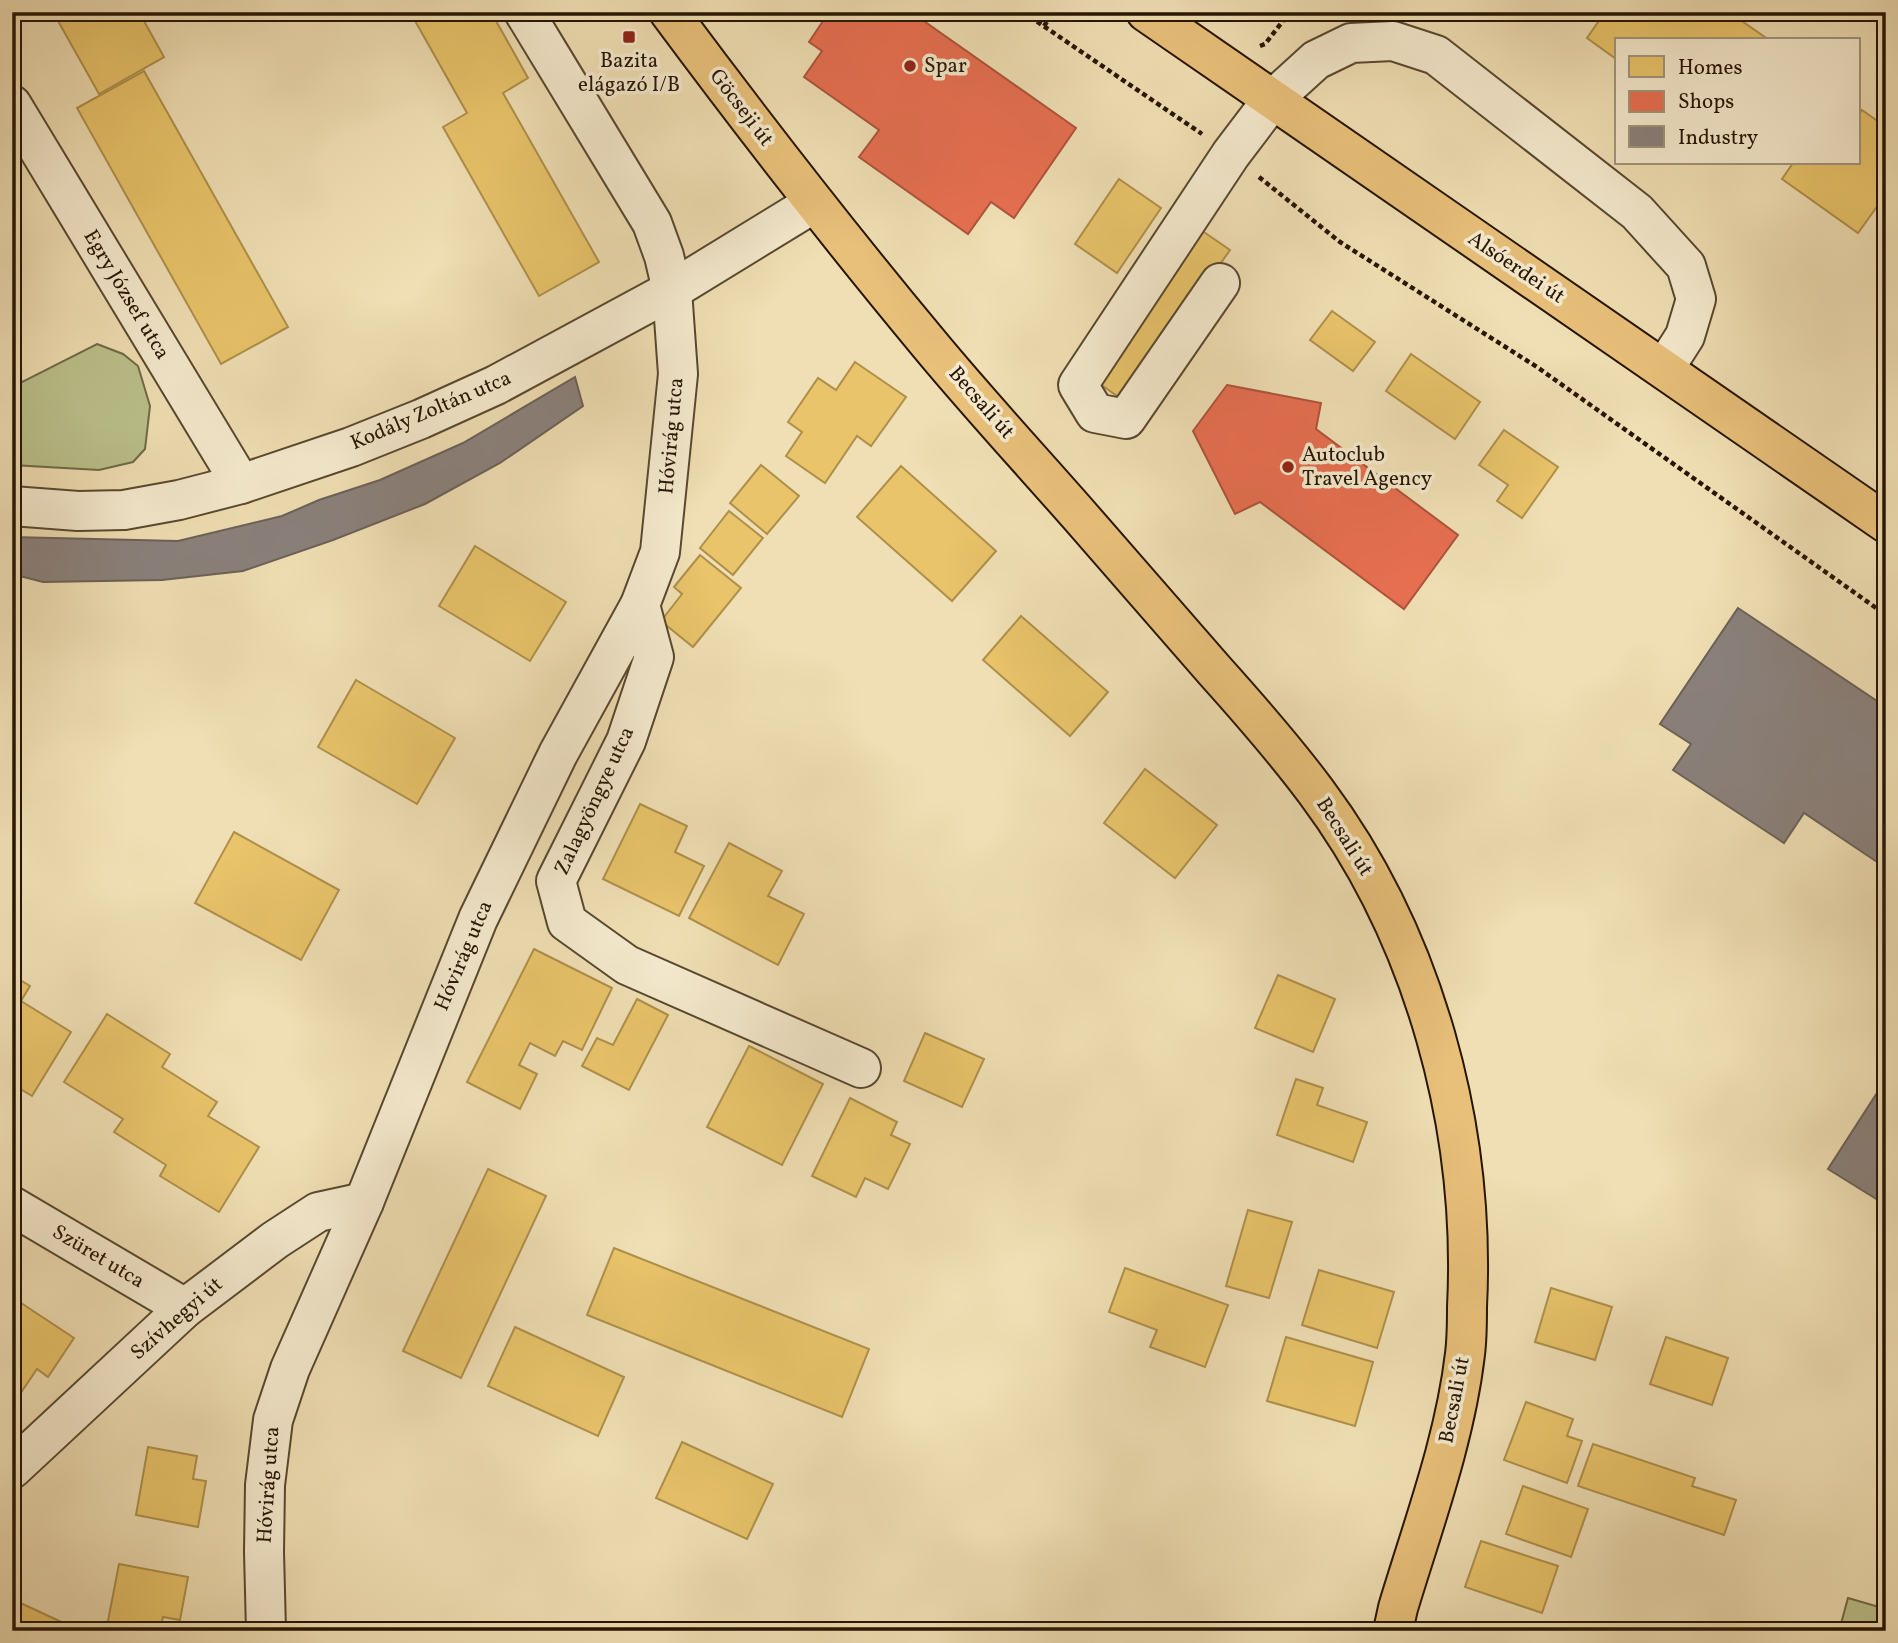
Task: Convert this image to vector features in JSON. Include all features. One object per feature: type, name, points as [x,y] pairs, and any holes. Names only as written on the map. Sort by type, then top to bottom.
[{"type":"main road","name":"Göcseji út","points":[[669,12],[814,203]]},
{"type":"main road","name":"Alsóerdei út","points":[[1146,12],[1886,523]]},
{"type":"main road","name":"Becsali út","points":[[814,203],[941,358],[1293,762],[1352,845],[1394,923],[1426,1006],[1453,1108],[1465,1179],[1469,1262],[1465,1353],[1456,1408],[1393,1631]]},
{"type":"street","name":"Hóvirág utca","points":[[266,1631],[265,1485],[273,1420],[290,1369],[364,1202],[478,919],[558,754],[640,605],[660,552],[678,374],[672,290],[664,256],[652,223],[524,12]]},
{"type":"street","points":[[1220,283],[1126,419],[1095,413],[1078,385],[1231,154],[1272,100],[1316,60],[1351,43],[1392,41],[1436,55],[1637,212],[1686,266],[1696,299],[1685,336],[1664,369]]},
{"type":"street","name":"Egry József utca","points":[[12,106],[240,484]]},
{"type":"street","name":"Kodály Zoltán utca","points":[[12,506],[78,511],[124,510],[179,500],[240,484],[351,447],[434,414],[496,385],[672,290],[814,203]]},
{"type":"street","name":"Zalagyöngye utca","points":[[640,605],[654,657],[626,741],[556,881],[567,922],[627,965],[861,1069]]},
{"type":"street","name":"Szívhegyi út","points":[[12,1469],[185,1308],[275,1240],[318,1212],[364,1202]]},
{"type":"street","name":"Szüret utca","points":[[12,1206],[185,1308]]},
{"type":"path","points":[[1023,12],[1231,154],[1340,242],[1537,367],[1886,615]]},
{"type":"path","points":[[1044,26],[1054,12]]},
{"type":"path","points":[[1265,44],[1290,12]]},
{"type":"green space","points":[[97,344],[123,354],[138,366],[150,406],[145,449],[133,462],[99,470],[12,465],[12,387]]},
{"type":"green space","points":[[1848,1598],[1886,1609],[1886,1631],[1839,1631]]},
{"type":"building: Homes","points":[[53,12],[139,12],[164,57],[99,94]]},
{"type":"building: Homes","points":[[410,12],[491,12],[528,78],[503,93],[599,262],[539,296],[443,127],[467,113]]},
{"type":"building: Homes","points":[[1605,12],[1729,12],[1766,38],[1615,38],[1615,58],[1587,38]]},
{"type":"building: Homes","points":[[144,71],[288,327],[221,364],[77,108]]},
{"type":"building: Homes","points":[[1862,110],[1886,127],[1886,194],[1858,233],[1782,179],[1792,164],[1860,164]]},
{"type":"building: Homes","points":[[1119,179],[1161,208],[1117,273],[1075,244]]},
{"type":"building: Homes","points":[[1201,230],[1230,250],[1124,401],[1096,381]]},
{"type":"building: Homes","points":[[1332,311],[1375,342],[1353,371],[1310,340]]},
{"type":"building: Homes","points":[[1411,354],[1480,402],[1455,439],[1386,391]]},
{"type":"building: Homes","points":[[855,362],[906,397],[871,446],[857,436],[825,483],[786,456],[802,432],[788,422],[818,378],[836,390]]},
{"type":"building: Homes","points":[[1504,430],[1558,467],[1522,518],[1497,501],[1508,485],[1479,465]]},
{"type":"building: Homes","points":[[761,465],[799,496],[767,534],[730,503]]},
{"type":"building: Homes","points":[[901,466],[996,551],[952,601],[857,517]]},
{"type":"building: Homes","points":[[729,511],[763,538],[733,575],[700,548]]},
{"type":"building: Homes","points":[[475,546],[566,602],[530,661],[439,606]]},
{"type":"building: Homes","points":[[700,555],[741,588],[693,647],[661,621],[682,594],[674,587]]},
{"type":"building: Homes","points":[[1021,616],[1108,692],[1070,736],[983,660]]},
{"type":"building: Homes","points":[[356,680],[455,738],[417,804],[318,747]]},
{"type":"building: Homes","points":[[1145,769],[1217,825],[1175,878],[1104,823]]},
{"type":"building: Homes","points":[[640,804],[687,826],[675,852],[704,866],[679,916],[603,879]]},
{"type":"building: Homes","points":[[234,832],[339,890],[301,960],[195,903]]},
{"type":"building: Homes","points":[[729,843],[782,871],[768,896],[804,914],[778,965],[689,918]]},
{"type":"building: Homes","points":[[534,949],[612,988],[582,1050],[563,1041],[555,1056],[530,1043],[519,1065],[537,1074],[520,1109],[467,1082]]},
{"type":"building: Homes","points":[[12,975],[30,986],[21,1001],[71,1032],[32,1096],[12,1084]]},
{"type":"building: Homes","points":[[1278,975],[1335,999],[1313,1052],[1255,1028]]},
{"type":"building: Homes","points":[[637,999],[668,1015],[629,1090],[582,1066],[597,1038],[613,1045]]},
{"type":"building: Homes","points":[[107,1014],[170,1054],[162,1067],[217,1102],[208,1116],[259,1147],[219,1212],[160,1176],[166,1165],[114,1132],[123,1119],[64,1082]]},
{"type":"building: Homes","points":[[925,1033],[984,1059],[962,1107],[904,1081]]},
{"type":"building: Homes","points":[[749,1046],[823,1084],[782,1165],[707,1127]]},
{"type":"building: Homes","points":[[1296,1079],[1323,1088],[1317,1105],[1367,1122],[1353,1162],[1277,1135]]},
{"type":"building: Homes","points":[[850,1098],[897,1122],[891,1135],[910,1144],[888,1189],[865,1178],[856,1197],[812,1176]]},
{"type":"building: Homes","points":[[488,1169],[546,1196],[461,1378],[403,1351]]},
{"type":"building: Homes","points":[[1248,1210],[1292,1222],[1269,1298],[1226,1286]]},
{"type":"building: Homes","points":[[614,1248],[869,1349],[842,1417],[587,1315]]},
{"type":"building: Homes","points":[[1125,1268],[1228,1305],[1205,1367],[1150,1347],[1157,1330],[1109,1312]]},
{"type":"building: Homes","points":[[1319,1270],[1394,1292],[1377,1348],[1302,1325]]},
{"type":"building: Homes","points":[[1551,1288],[1612,1307],[1595,1360],[1535,1342]]},
{"type":"building: Homes","points":[[12,1297],[74,1338],[48,1377],[37,1369],[18,1397],[12,1393]]},
{"type":"building: Homes","points":[[515,1327],[624,1377],[598,1436],[488,1386]]},
{"type":"building: Homes","points":[[1286,1337],[1373,1362],[1355,1426],[1267,1401]]},
{"type":"building: Homes","points":[[1666,1337],[1728,1358],[1712,1405],[1650,1384]]},
{"type":"building: Homes","points":[[1526,1402],[1573,1419],[1567,1436],[1582,1441],[1567,1483],[1504,1460]]},
{"type":"building: Homes","points":[[682,1442],[773,1484],[747,1539],[656,1498]]},
{"type":"building: Homes","points":[[1593,1444],[1695,1478],[1692,1486],[1736,1500],[1724,1535],[1578,1486]]},
{"type":"building: Homes","points":[[148,1447],[197,1456],[193,1479],[206,1481],[198,1527],[136,1515]]},
{"type":"building: Homes","points":[[1523,1486],[1588,1509],[1571,1557],[1506,1534]]},
{"type":"building: Homes","points":[[1481,1541],[1558,1566],[1542,1613],[1465,1587]]},
{"type":"building: Homes","points":[[119,1564],[188,1577],[180,1620],[163,1617],[160,1631],[106,1631]]},
{"type":"building: Homes","points":[[12,1599],[68,1625],[65,1631],[12,1631]]},
{"type":"building: Shops","points":[[829,12],[911,12],[1076,128],[1014,218],[991,202],[968,234],[859,157],[879,130],[804,77],[822,51],[809,42]]},
{"type":"building: Shops","name":"Autoclub Travel Agency","points":[[1227,385],[1321,403],[1316,429],[1458,535],[1404,609],[1260,502],[1235,514],[1193,431]]},
{"type":"building: Industry","points":[[575,377],[583,406],[500,463],[425,504],[333,540],[243,571],[162,580],[43,582],[12,574],[12,537],[178,541],[282,516],[319,500],[380,480],[463,443]]},
{"type":"building: Industry","points":[[1738,608],[1886,707],[1886,868],[1804,813],[1784,843],[1673,770],[1691,744],[1660,724]]},
{"type":"building: Industry","points":[[1886,1079],[1886,1205],[1828,1169]]},
{"type":"place","name":"Bazita elágazó I/B","points":[[629,37]]},
{"type":"place","name":"Spar","points":[[910,66]]},
{"type":"place","name":"Autoclub Travel Agency","points":[[1288,467]]}]
